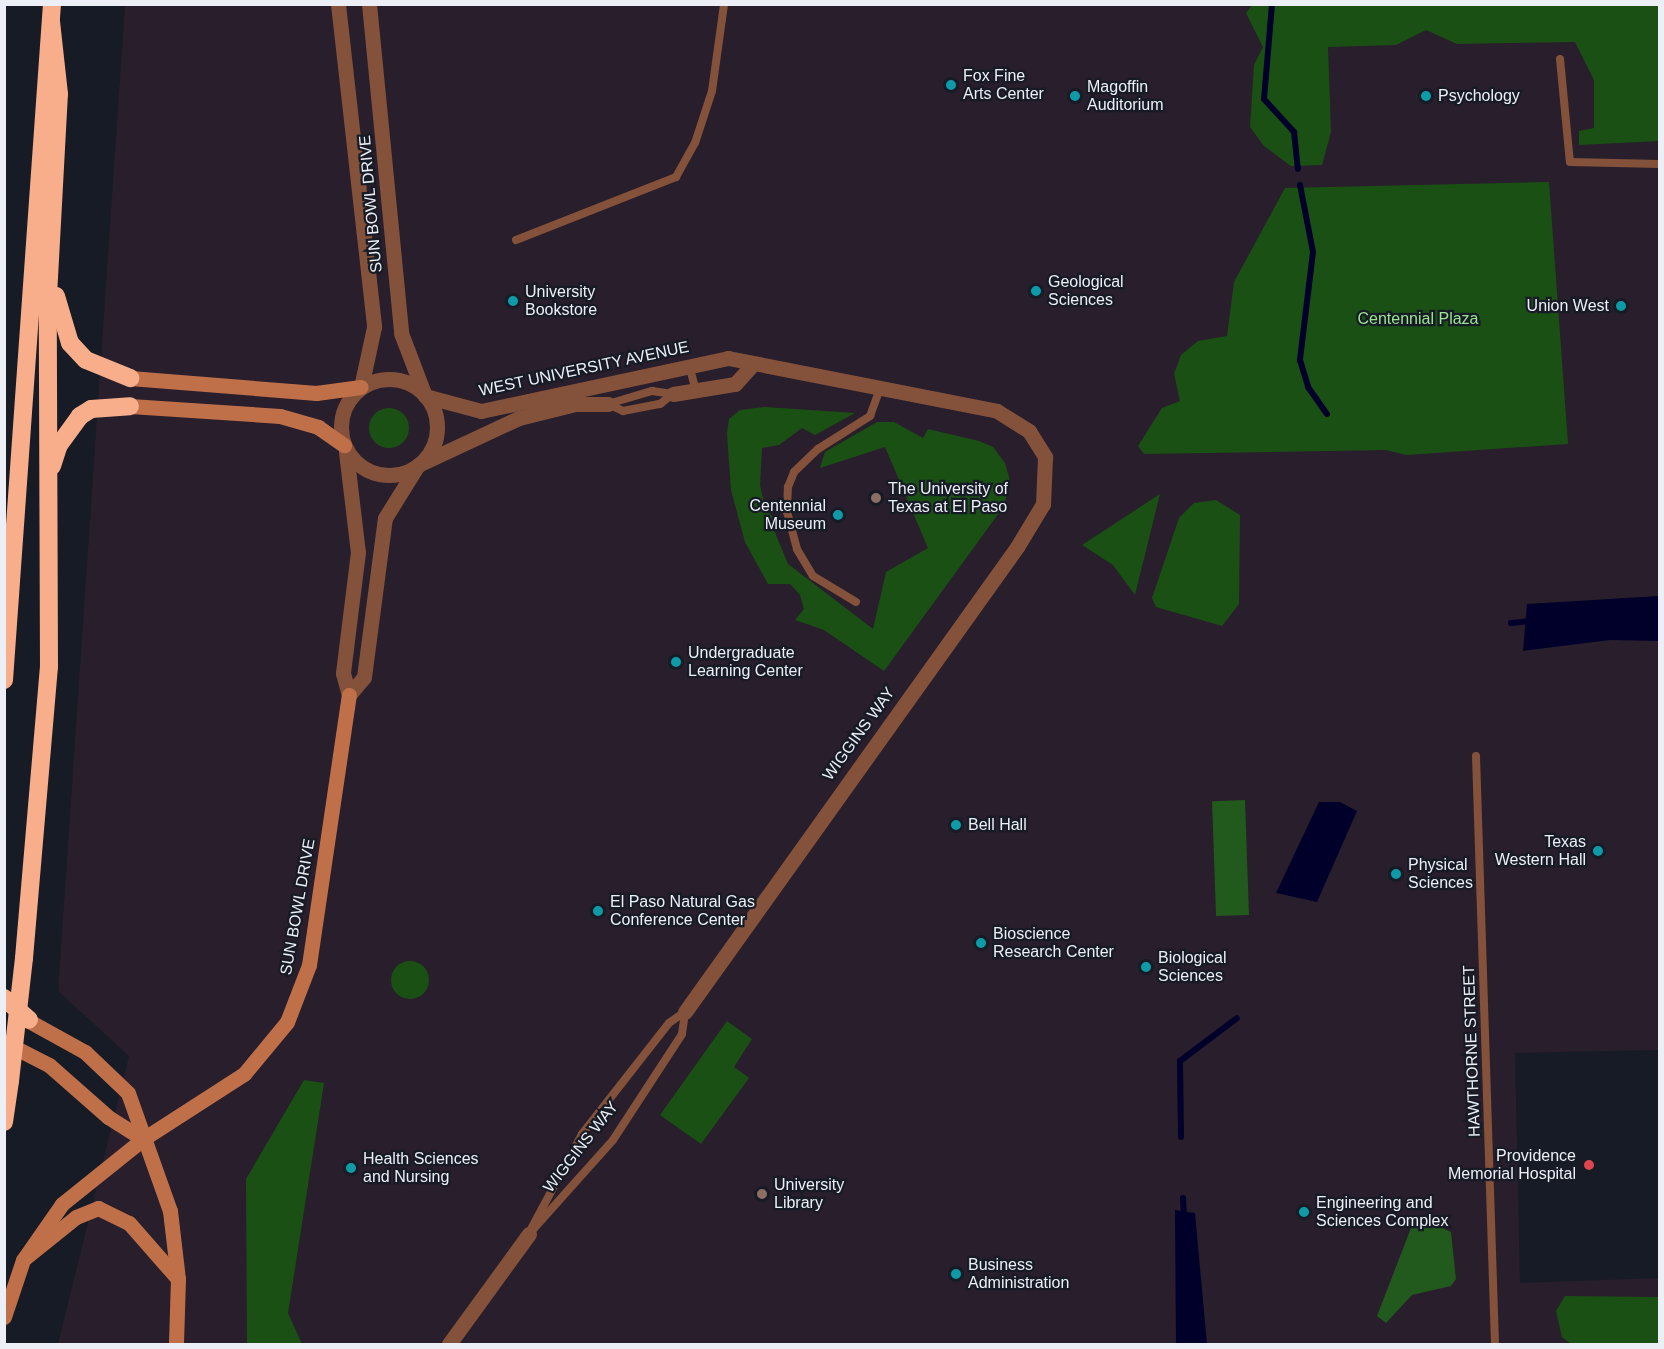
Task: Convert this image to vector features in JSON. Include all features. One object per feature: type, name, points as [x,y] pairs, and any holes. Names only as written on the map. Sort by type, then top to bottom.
[{"type":"highway","points":[[52,13],[59,94],[53,264],[57,312],[70,344],[86,360],[130,378]]},
{"type":"highway","points":[[4,680],[52,13]]},
{"type":"highway","points":[[4,1122],[24,958],[49,667],[48,296],[53,264]]},
{"type":"highway","points":[[49,477],[59,445],[80,416],[91,409],[130,406]]},
{"type":"highway","points":[[4,998],[29,1020]]},
{"type":"street","name":"SUN BOWL DRIVE","points":[[338,4],[374,327],[361,387]]},
{"type":"street","name":"SUN BOWL DRIVE","points":[[369,4],[400,333],[425,396]]},
{"type":"street","name":"WEST UNIVERSITY AVENUE","points":[[425,396],[481,411],[728,358],[751,366],[880,384],[1009,416],[1039,445],[1048,471]]},
{"type":"street","name":"WEST UNIVERSITY AVENUE","points":[[673,394],[735,384],[751,366]]},
{"type":"street","points":[[130,378],[316,393],[396,380],[425,396],[435,414],[436,436],[418,465],[380,474],[361,466],[344,445],[318,427],[288,417],[130,406]]},
{"type":"street","points":[[349,695],[343,673],[358,552],[344,445],[344,410],[361,387]]},
{"type":"street","name":"WEST UNIVERSITY AVENUE","points":[[418,465],[519,418],[575,404],[608,404]]},
{"type":"street","name":"SUN BOWL DRIVE","points":[[4,1317],[23,1260],[62,1204],[143,1138],[244,1074],[278,1037],[294,1007],[309,965],[349,695],[364,677],[385,518],[418,465]]},
{"type":"street","name":"WIGGINS WAY","points":[[685,1012],[1017,547],[1043,504],[1048,471]]},
{"type":"street","points":[[4,1010],[69,1041],[113,1077],[128,1094],[170,1212],[178,1279],[176,1344]]},
{"type":"street","points":[[4,1042],[49,1065],[108,1117],[143,1138]]},
{"type":"street","points":[[23,1260],[76,1217],[99,1208],[129,1223],[178,1279]]},
{"type":"street","name":"WIGGINS WAY","points":[[449,1344],[529,1234]]},
{"type":"lane","points":[[516,240],[676,177],[695,143],[712,91],[724,4]]},
{"type":"lane","points":[[1560,59],[1570,162],[1659,164]]},
{"type":"lane","points":[[689,365],[696,391]]},
{"type":"lane","points":[[855,602],[813,576],[797,549],[787,512],[788,488],[794,472],[818,449],[870,416],[880,384]]},
{"type":"lane","name":"WEST UNIVERSITY AVENUE","points":[[608,404],[652,391],[673,394]]},
{"type":"lane","name":"WEST UNIVERSITY AVENUE","points":[[608,404],[623,411],[660,404],[673,394]]},
{"type":"lane","name":"HAWTHORNE STREET","points":[[1476,756],[1495,1344]]},
{"type":"lane","name":"WIGGINS WAY","points":[[529,1234],[582,1134],[669,1023],[685,1012]]},
{"type":"lane","name":"WIGGINS WAY","points":[[529,1234],[613,1140],[682,1034],[685,1012]]},
{"type":"shaded area","name":"The University of Texas at El Paso","points":[[125,5],[1659,5],[1659,1050],[1515,1053],[1520,1283],[1659,1278],[1659,1344],[58,1344],[129,1056],[58,991]]},
{"type":"green space","points":[[1253,4],[1658,5],[1659,141],[1579,145],[1579,131],[1594,128],[1594,80],[1575,42],[1457,44],[1426,30],[1396,45],[1328,47],[1331,132],[1322,165],[1291,166],[1264,146],[1250,127],[1254,65],[1263,47],[1246,13]]},
{"type":"green space","name":"Centennial Plaza","points":[[1549,182],[1568,444],[1406,455],[1386,450],[1144,454],[1138,446],[1162,408],[1180,401],[1174,374],[1181,355],[1198,341],[1227,336],[1234,282],[1285,188]]},
{"type":"green space","points":[[765,407],[855,413],[815,435],[802,428],[779,445],[762,448],[760,485],[765,508],[777,522],[774,530],[788,564],[873,629],[886,572],[928,548],[885,447],[820,468],[825,452],[877,422],[894,422],[923,438],[928,429],[979,441],[993,447],[1005,463],[1010,481],[1004,506],[884,671],[824,630],[795,620],[804,609],[800,595],[790,584],[768,584],[745,542],[731,490],[727,434],[729,419],[740,410]]},
{"type":"green space","points":[[389,408],[397,409],[403,414],[408,420],[408,436],[403,442],[397,447],[389,448],[381,447],[375,442],[370,436],[369,428],[370,420],[375,414],[381,409]]},
{"type":"green space","points":[[1160,494],[1135,595],[1113,565],[1082,545]]},
{"type":"green space","points":[[1216,500],[1240,515],[1239,604],[1222,626],[1156,607],[1152,598],[1179,518],[1194,503]]},
{"type":"green space","points":[[1245,800],[1249,915],[1216,916],[1212,801]]},
{"type":"green space","points":[[410,961],[423,967],[429,980],[423,993],[410,999],[397,993],[391,980],[397,967]]},
{"type":"green space","points":[[727,1021],[752,1039],[734,1067],[749,1078],[701,1144],[660,1115]]},
{"type":"green space","points":[[304,1080],[324,1083],[288,1313],[302,1344],[247,1344],[246,1179]]},
{"type":"green space","points":[[1416,1215],[1451,1232],[1456,1279],[1451,1286],[1412,1295],[1386,1323],[1377,1316]]},
{"type":"green space","points":[[1565,1296],[1659,1297],[1659,1344],[1571,1344],[1562,1337],[1556,1311]]},
{"type":"water","points":[[1659,596],[1659,641],[1610,640],[1523,651],[1527,604]]},
{"type":"water","points":[[1319,802],[1340,802],[1357,811],[1317,902],[1276,893]]},
{"type":"water","points":[[1175,1210],[1195,1213],[1207,1344],[1176,1344]]},
{"type":"waterway","points":[[1272,4],[1264,99],[1294,132],[1298,169]]},
{"type":"waterway","points":[[1300,185],[1313,252],[1300,360],[1308,387],[1327,414]]},
{"type":"waterway","points":[[1511,623],[1531,621]]},
{"type":"waterway","points":[[1181,1137],[1180,1061],[1237,1018]]},
{"type":"waterway","points":[[1183,1198],[1184,1218]]},
{"type":"place","name":"Fox Fine Arts Center","points":[[951,85]]},
{"type":"place","name":"Magoffin Auditorium","points":[[1075,96]]},
{"type":"place","name":"Psychology","points":[[1426,96]]},
{"type":"place","name":"Geological Sciences","points":[[1036,291]]},
{"type":"place","name":"University Bookstore","points":[[513,301]]},
{"type":"place","name":"Union West","points":[[1621,306]]},
{"type":"place","name":"The University of Texas at El Paso","points":[[876,498]]},
{"type":"place","name":"Centennial Museum","points":[[838,515]]},
{"type":"place","name":"Undergraduate Learning Center","points":[[676,662]]},
{"type":"place","name":"Bell Hall","points":[[956,825]]},
{"type":"place","name":"Texas Western Hall","points":[[1598,851]]},
{"type":"place","name":"Physical Sciences","points":[[1396,874]]},
{"type":"place","name":"El Paso Natural Gas Conference Center","points":[[598,911]]},
{"type":"place","name":"Bioscience Research Center","points":[[981,943]]},
{"type":"place","name":"Biological Sciences","points":[[1146,967]]},
{"type":"place","name":"Providence Memorial Hospital","points":[[1589,1165]]},
{"type":"place","name":"Health Sciences and Nursing","points":[[351,1168]]},
{"type":"place","name":"University Library","points":[[762,1194]]},
{"type":"place","name":"Engineering and Sciences Complex","points":[[1304,1212]]},
{"type":"place","name":"Business Administration","points":[[956,1274]]}]
